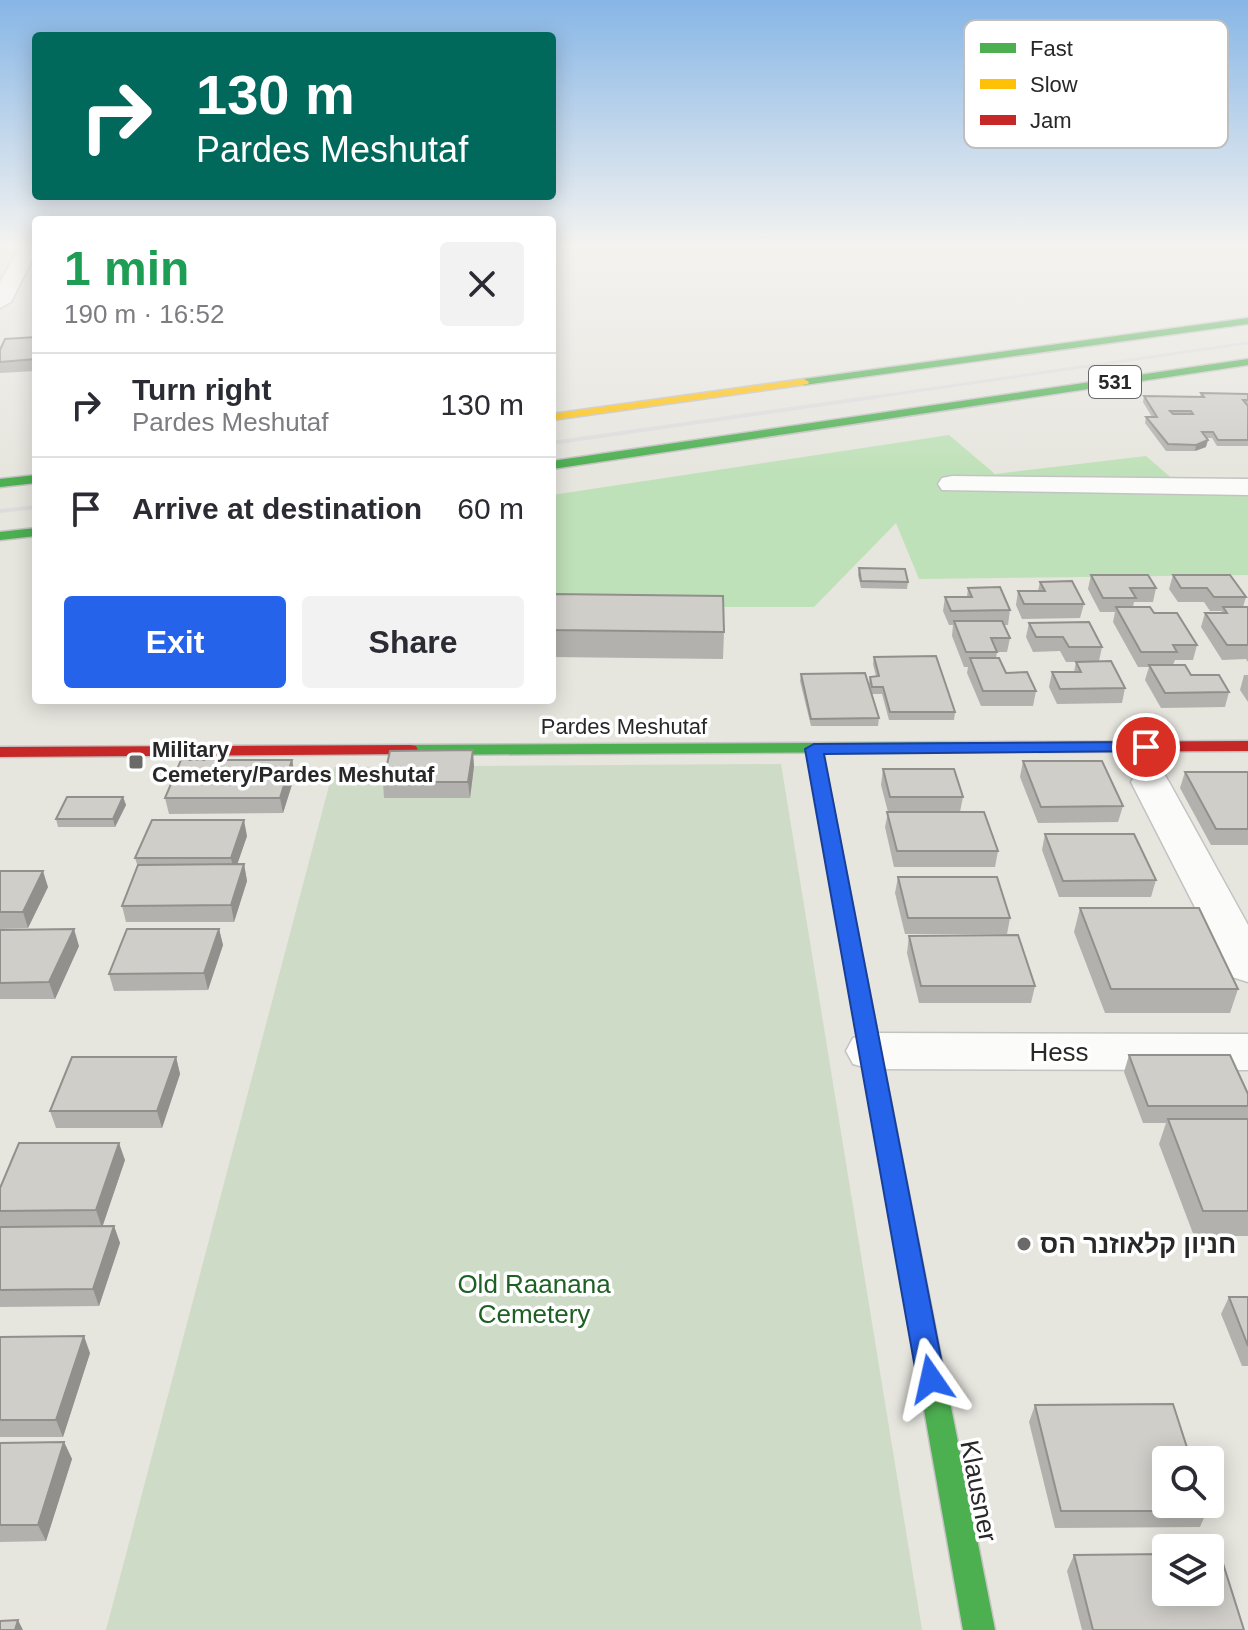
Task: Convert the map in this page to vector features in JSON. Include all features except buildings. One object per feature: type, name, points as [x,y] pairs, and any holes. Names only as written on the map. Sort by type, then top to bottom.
[{"type":"main road","name":"531","points":[[556,416],[1241,319]]},
{"type":"main road","name":"531","points":[[556,464],[1248,362]]},
{"type":"main road","points":[[982,402],[1248,374]]},
{"type":"main road","points":[[0,482],[32,479]]},
{"type":"main road","points":[[0,536],[32,532]]},
{"type":"main road","name":"Pardes Meshutaf","points":[[1,754],[1248,746]]},
{"type":"main road","name":"Klausner","points":[[814,749],[979,1630]]},
{"type":"street","points":[[952,484],[1248,487]]},
{"type":"street","points":[[1150,782],[1248,966]]},
{"type":"street","name":"Hess","points":[[870,1051],[1248,1052]]},
{"type":"green space","points":[[949,435],[995,474],[1146,456],[1175,481],[1248,478],[1248,575],[919,579],[896,523],[814,607],[556,607],[556,494]]},
{"type":"green space","name":"Old Raanana Cemetery","points":[[781,764],[922,1630],[106,1630],[334,767]]},
{"type":"railway","points":[[864,399],[1248,343]]},
{"type":"railway","points":[[864,399],[875,397]]},
{"type":"railway","points":[[556,442],[864,399]]},
{"type":"railway","points":[[0,511],[32,507]]},
{"type":"traffic: fast","points":[[804,382],[1248,321]]},
{"type":"traffic: fast","points":[[556,464],[1248,362]]},
{"type":"traffic: fast","points":[[0,483],[32,479]]},
{"type":"traffic: fast","points":[[0,536],[32,532]]},
{"type":"traffic: fast","points":[[410,750],[1040,747]]},
{"type":"traffic: fast","points":[[906,1240],[979,1630]]},
{"type":"traffic: slow","points":[[556,416],[804,382]]},
{"type":"traffic: slow","points":[[814,749],[906,1240]]},
{"type":"traffic: jam","points":[[1040,747],[1248,746]]},
{"type":"traffic: jam","points":[[0,752],[410,750]]},
{"type":"place","name":"Military Cemetery/Pardes Meshutaf","points":[[136,762]]},
{"type":"place","name":"חניון קלאוזנר הס","points":[[1024,1244]]},
{"type":"route","points":[[931,1379],[814,749],[1146,747]]}]
